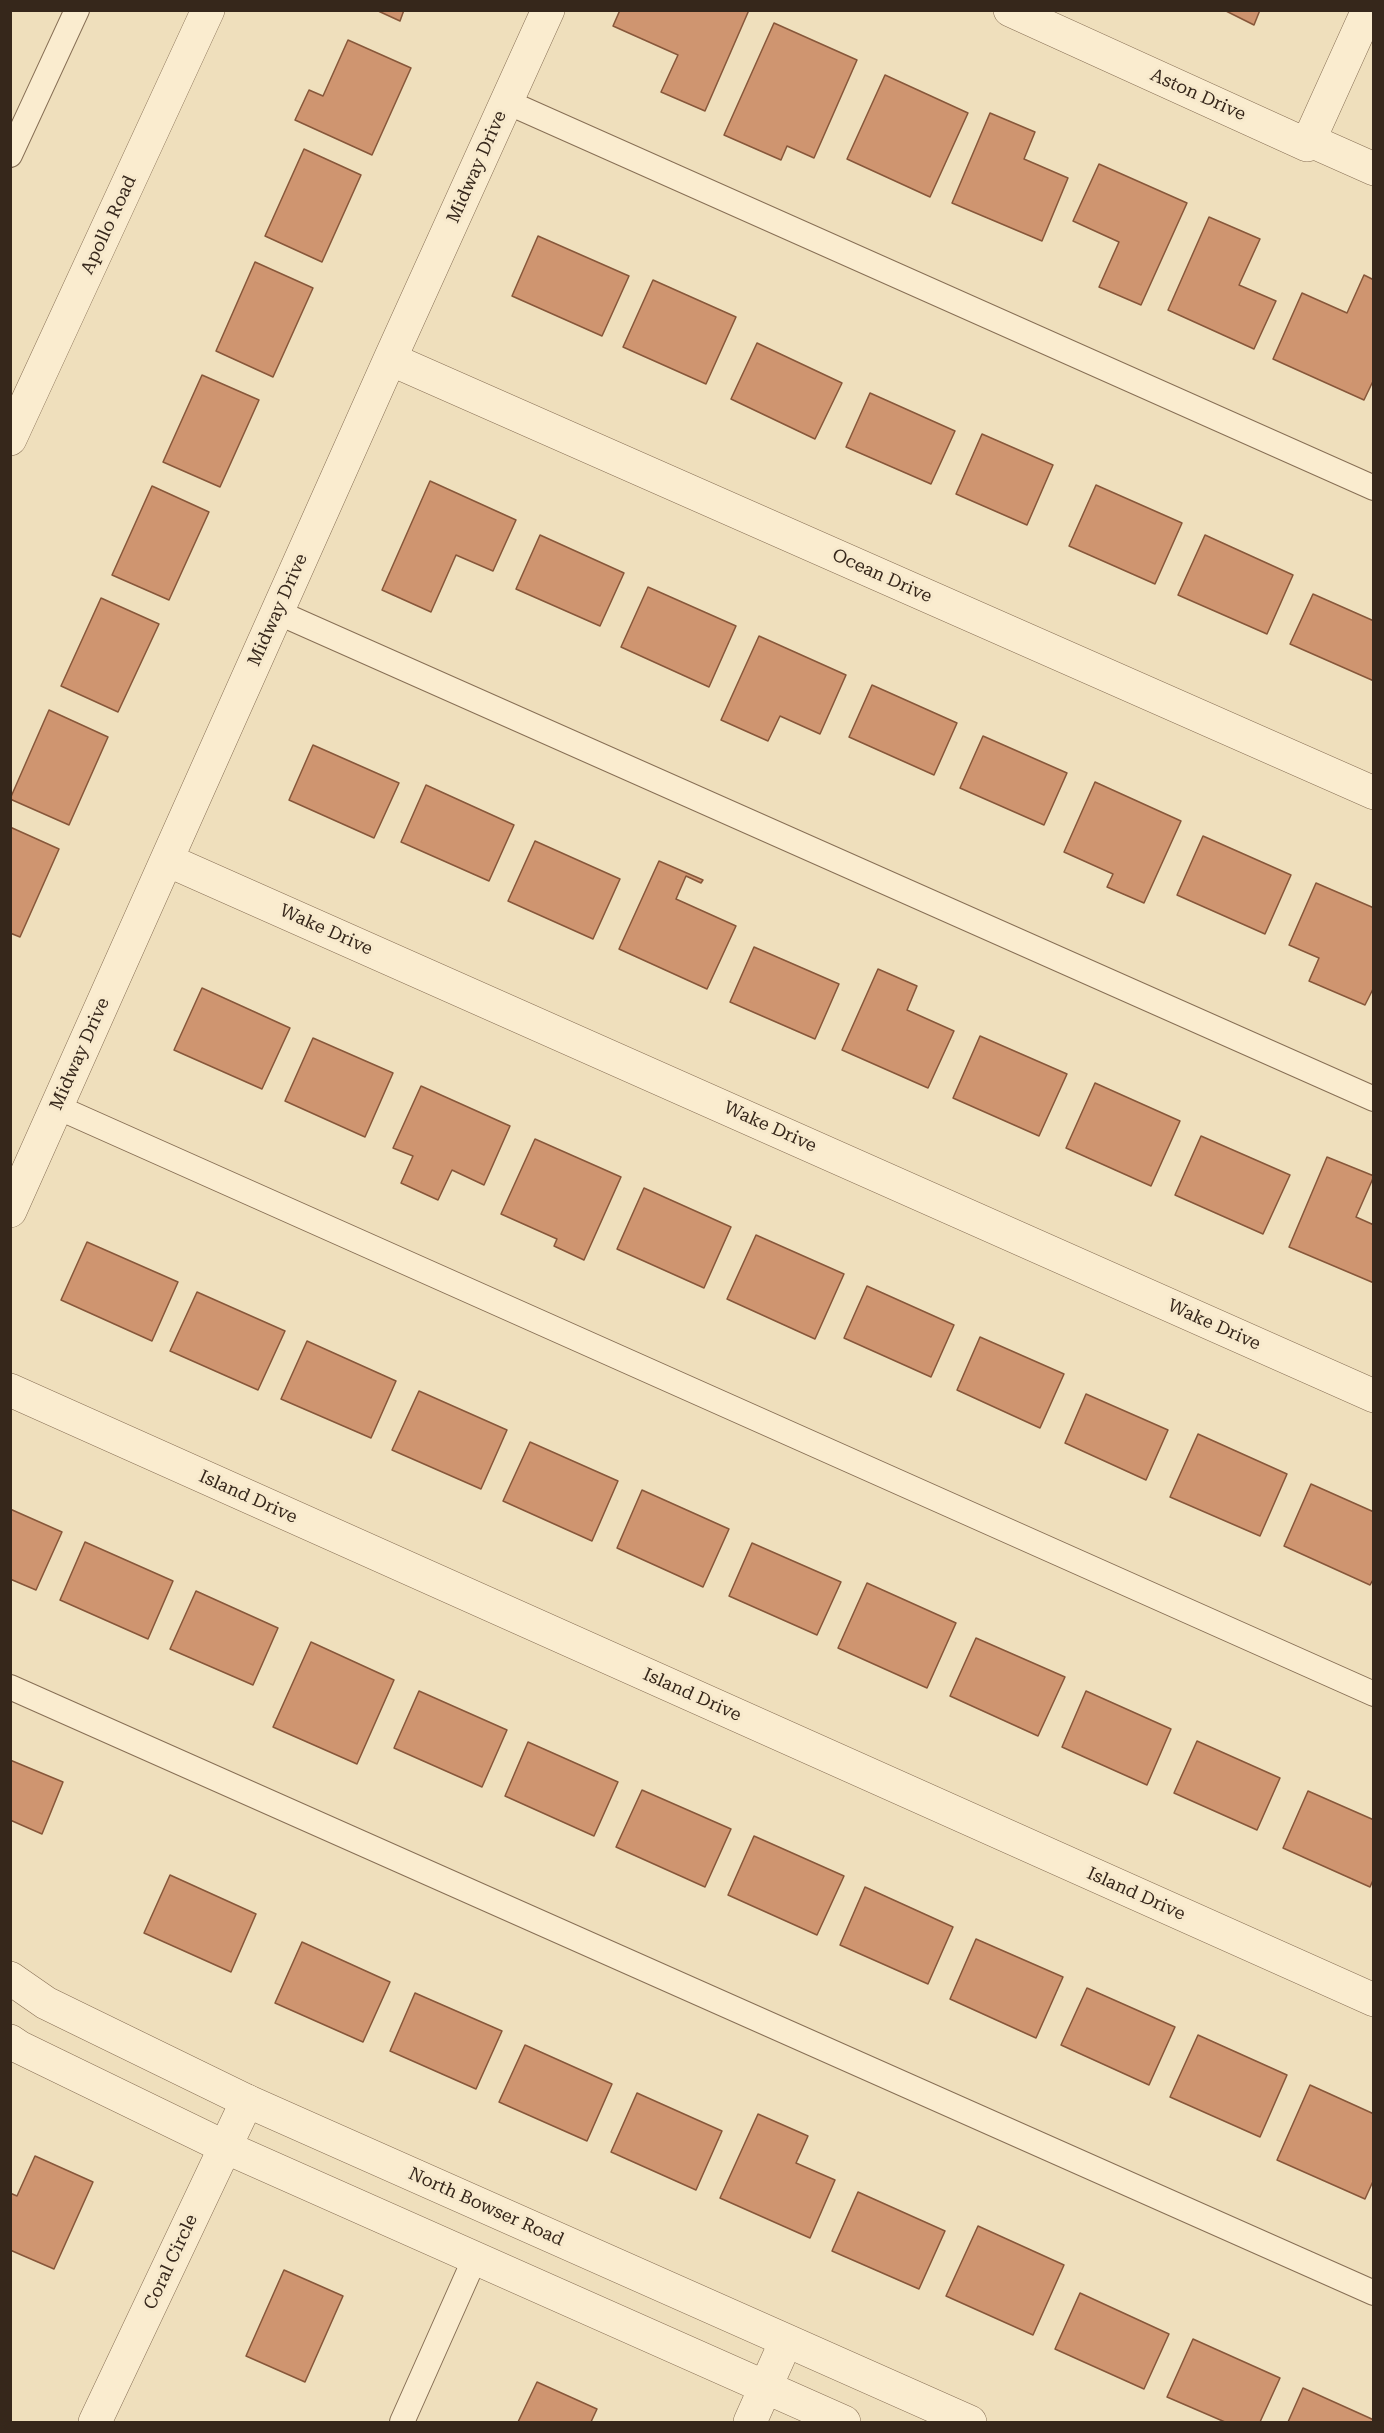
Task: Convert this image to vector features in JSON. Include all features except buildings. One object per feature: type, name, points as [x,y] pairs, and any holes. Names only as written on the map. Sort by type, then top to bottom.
[{"type":"street","name":"Apollo Road","points":[[10,439],[208,10]]},
{"type":"street","name":"Midway Drive","points":[[10,1211],[548,10]]},
{"type":"street","name":"Aston Drive","points":[[1010,10],[1050,19],[1307,145],[1313,133]]},
{"type":"street","points":[[1368,10],[1313,133],[1320,145],[1374,169]]},
{"type":"street","name":"Ocean Drive","points":[[390,359],[1374,793]]},
{"type":"street","name":"Wake Drive","points":[[167,860],[1374,1396]]},
{"type":"street","name":"Island Drive","points":[[10,1390],[1374,2000]]},
{"type":"street","name":"North Bowser Road","points":[[10,1978],[46,2003],[247,2101],[970,2422]]},
{"type":"street","points":[[10,2041],[225,2147],[844,2422]]},
{"type":"street","name":"Coral Circle","points":[[95,2422],[247,2101]]},
{"type":"street","points":[[750,2422],[786,2340]]},
{"type":"lane","points":[[10,155],[77,10]]},
{"type":"lane","points":[[507,102],[1374,488]]},
{"type":"lane","points":[[277,612],[1374,1099]]},
{"type":"lane","points":[[57,1107],[1374,1694]]},
{"type":"lane","points":[[10,1687],[1374,2293]]},
{"type":"lane","points":[[402,2422],[475,2258]]}]
